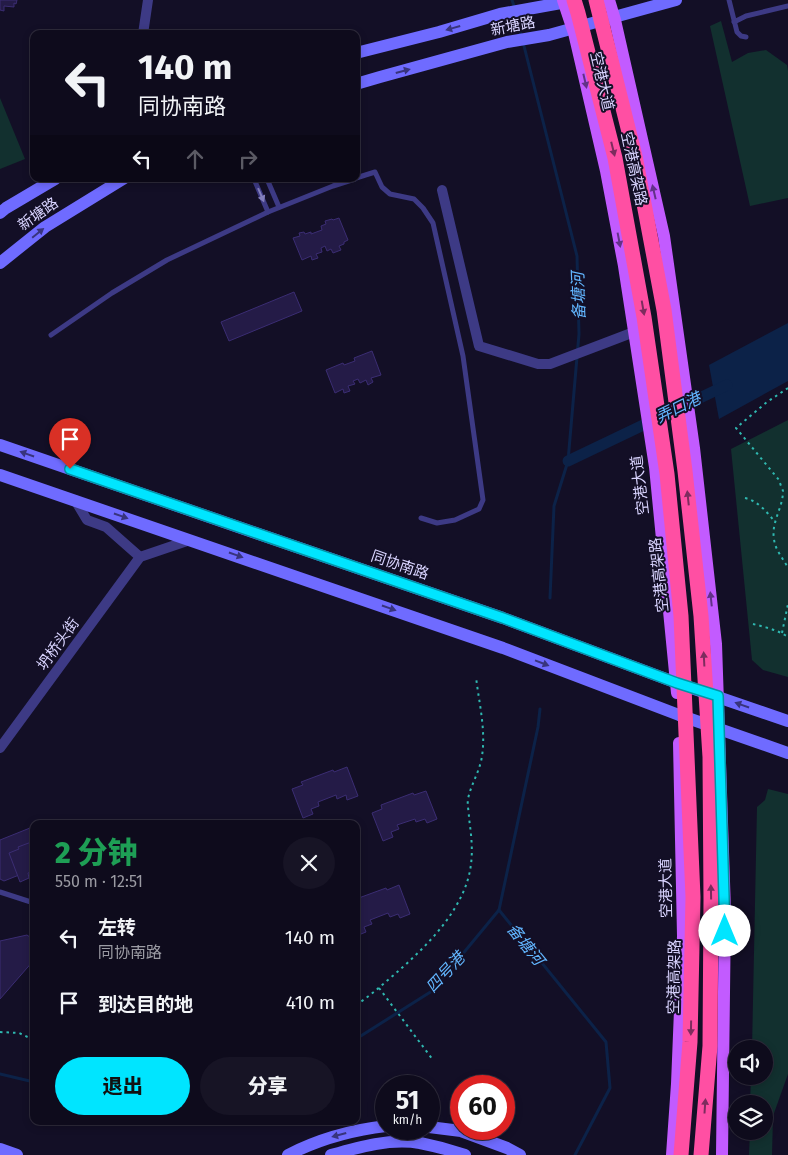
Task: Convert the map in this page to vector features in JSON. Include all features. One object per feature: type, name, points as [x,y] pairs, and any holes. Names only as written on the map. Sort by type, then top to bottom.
[{"type":"highway","name":"空港高架路","points":[[596,0],[635,156],[664,310],[685,471],[701,616],[710,757],[711,900],[710,1046],[702,1155]]},
{"type":"highway","name":"空港高架路","points":[[567,1],[581,22],[615,158],[644,317],[667,474],[681,616],[693,897],[690,1042],[681,1155]]},
{"type":"main road","name":"新塘路","points":[[360,51],[439,32],[500,14],[578,0]]},
{"type":"main road","name":"空港大道","points":[[609,0],[664,236],[694,448],[716,644],[725,911],[722,1155]]},
{"type":"main road","name":"新塘路","points":[[360,83],[506,42],[549,35],[676,0]]},
{"type":"main road","name":"空港大道","points":[[567,1],[606,171],[624,266],[655,467],[677,683],[683,936],[672,1155]]},
{"type":"main road","name":"新塘路","points":[[0,213],[50,182]]},
{"type":"main road","name":"新塘路","points":[[0,264],[45,226],[118,182]]},
{"type":"main road","name":"同协南路","points":[[0,445],[503,618],[677,683],[788,721]]},
{"type":"main road","points":[[0,475],[503,648],[679,715],[788,753]]},
{"type":"main road","points":[[288,1155],[302,1147],[331,1137],[375,1127]]},
{"type":"main road","points":[[440,1128],[461,1131],[507,1148],[520,1155]]},
{"type":"main road","points":[[331,1155],[364,1146],[394,1142],[418,1143],[466,1155]]},
{"type":"main road","points":[[0,1149],[17,1155]]},
{"type":"street","points":[[144,30],[148,0]]},
{"type":"street","points":[[442,190],[479,346],[538,364],[550,364],[634,332]]},
{"type":"street","points":[[75,500],[87,520],[106,527],[140,557],[190,540]]},
{"type":"street","name":"坍桥头街","points":[[0,748],[140,557]]},
{"type":"lane","points":[[729,0],[737,32],[741,36],[746,37]]},
{"type":"lane","points":[[734,22],[746,16],[788,6]]},
{"type":"lane","points":[[360,178],[375,172],[382,186],[390,194],[414,199],[433,223],[463,356],[483,500],[479,508],[455,520],[438,523],[421,518]]},
{"type":"lane","points":[[255,182],[268,212]]},
{"type":"lane","points":[[267,182],[279,207]]},
{"type":"lane","points":[[51,335],[112,292],[167,260],[279,207],[346,182]]},
{"type":"lane","points":[[0,892],[30,902]]},
{"type":"path","points":[[788,388],[767,402],[736,428],[779,480],[783,490],[775,522],[774,538],[777,549],[788,568]]},
{"type":"path","points":[[745,498],[752,499],[775,522]]},
{"type":"path","points":[[782,633],[788,604]]},
{"type":"path","points":[[753,624],[782,633],[788,637]]},
{"type":"path","points":[[360,1002],[379,988],[431,940],[455,906],[468,878],[472,848],[468,801],[480,764],[484,737],[476,677]]},
{"type":"path","points":[[379,988],[433,1060]]},
{"type":"path","points":[[0,1032],[20,1033],[30,1038]]},
{"type":"green space","points":[[721,21],[732,62],[748,53],[766,50],[787,65],[788,198],[750,206],[710,26]]},
{"type":"green space","points":[[0,98],[25,159],[0,169]]},
{"type":"green space","points":[[788,420],[788,677],[763,670],[752,660],[731,449]]},
{"type":"green space","points":[[768,789],[788,794],[788,1074],[773,1116],[773,1095],[750,1095],[751,1085],[773,1085],[773,1040],[752,1040],[757,807],[765,800]]},
{"type":"green space","points":[[750,1140],[772,1140],[772,1155],[749,1155]]},
{"type":"water","points":[[788,323],[788,381],[719,419],[709,365]]},
{"type":"building","points":[[0,0],[17,0],[16,4],[14,3],[14,7],[4,6],[4,11],[0,10]]},
{"type":"building","points":[[339,218],[348,240],[339,246],[341,250],[333,253],[331,249],[327,251],[325,246],[321,248],[322,252],[316,254],[318,258],[312,260],[311,256],[302,260],[293,238],[300,236],[299,233],[311,232],[311,234],[322,230],[321,226],[326,224],[325,221]]},
{"type":"building","points":[[294,292],[302,311],[229,341],[221,322]]},
{"type":"building","points":[[372,351],[381,375],[371,378],[373,382],[368,385],[366,380],[360,383],[358,379],[353,381],[355,384],[348,386],[350,391],[344,393],[343,389],[335,393],[326,370],[343,363],[344,365],[355,361],[354,358]]},
{"type":"building","points":[[347,767],[358,796],[347,800],[346,795],[337,799],[336,795],[318,802],[319,806],[311,809],[313,814],[303,818],[292,789],[303,785],[301,782]]},
{"type":"building","points":[[426,791],[437,819],[427,823],[425,819],[416,822],[415,819],[397,825],[399,829],[391,832],[393,837],[383,841],[372,813],[382,809],[381,805],[413,793],[414,795]]},
{"type":"building","points":[[30,828],[30,871],[4,881],[0,879],[0,840]]},
{"type":"building","points":[[30,842],[29,878],[20,882],[9,853],[19,849],[18,847]]},
{"type":"building","points":[[399,885],[410,914],[400,918],[398,914],[390,917],[388,913],[370,920],[372,924],[364,927],[366,932],[360,934],[360,898],[386,888],[387,890]]},
{"type":"building","points":[[27,935],[30,937],[30,965],[0,999],[0,941]]},
{"type":"waterway","name":"备塘河","points":[[512,0],[515,9]]},
{"type":"waterway","name":"备塘河","points":[[516,15],[521,36]]},
{"type":"waterway","name":"备塘河","points":[[523,42],[577,256],[579,334],[568,461],[554,506],[550,598]]},
{"type":"waterway","name":"弄口港","points":[[568,461],[727,385]]},
{"type":"waterway","name":"备塘河","points":[[360,1036],[432,991],[499,910],[538,727],[540,709]]},
{"type":"waterway","name":"备塘河","points":[[499,910],[606,1042],[610,1088],[575,1155]]},
{"type":"waterway","name":"四号港","points":[[0,1074],[30,1081]]},
{"type":"route","points":[[70,469],[503,618],[677,683],[718,696],[725,931]]}]
